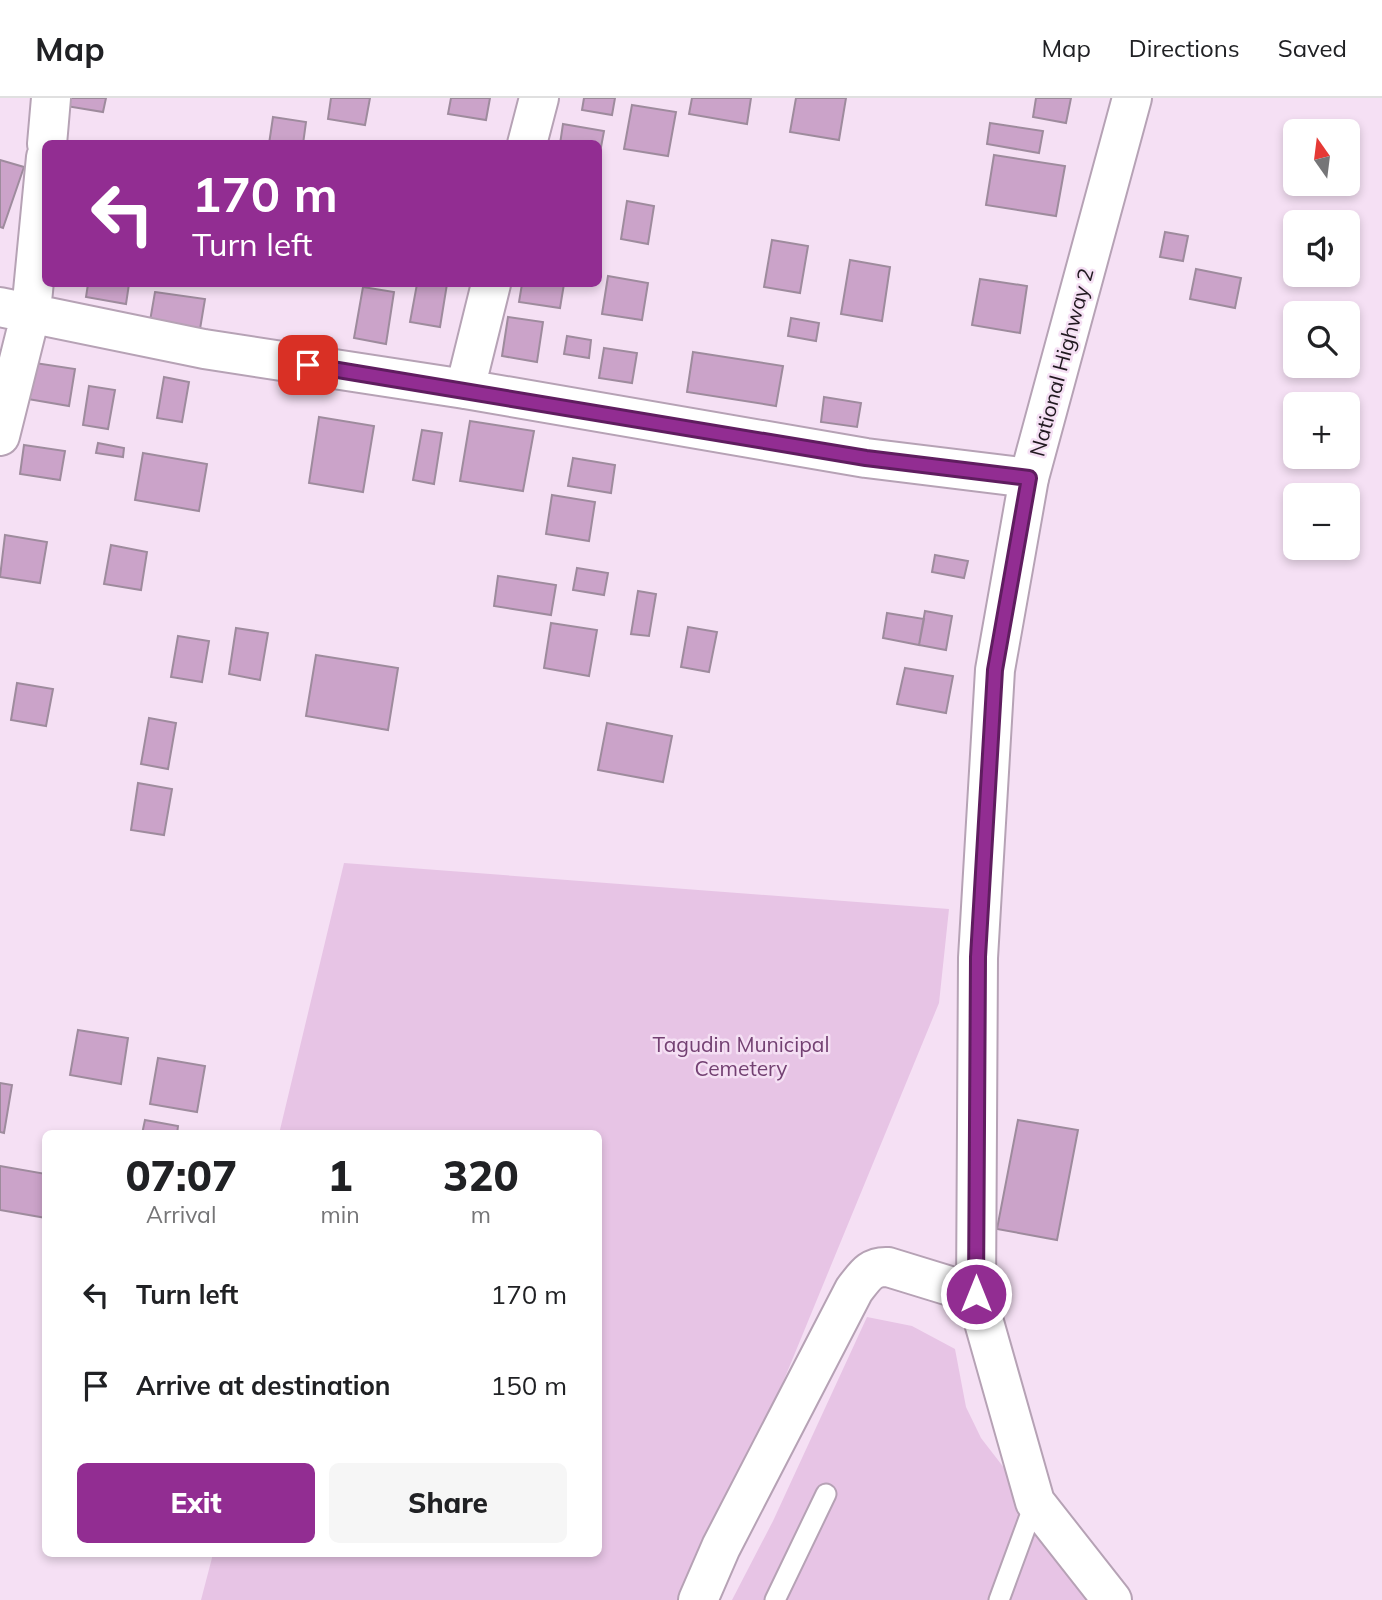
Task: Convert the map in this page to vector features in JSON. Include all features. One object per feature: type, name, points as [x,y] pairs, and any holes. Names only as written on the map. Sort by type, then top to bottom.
[{"type":"main road","points":[[47,140],[51,98]]},
{"type":"main road","points":[[528,140],[539,98]]},
{"type":"main road","name":"National Highway 2","points":[[1112,1600],[1035,1502],[976,1294],[978,957],[995,670],[1029,478],[1132,98]]},
{"type":"main road","points":[[0,436],[15,309],[42,177]]},
{"type":"main road","points":[[464,389],[490,287]]},
{"type":"main road","points":[[15,309],[204,349],[464,389],[866,458],[1029,478]]},
{"type":"main road","points":[[698,1600],[721,1547],[854,1290],[869,1271],[878,1266],[888,1267],[976,1294]]},
{"type":"lane","points":[[775,1600],[826,1494]]},
{"type":"lane","points":[[999,1600],[1035,1502]]},
{"type":"green space","name":"Tagudin Municipal Cemetery","points":[[344,863],[949,909],[939,1003],[781,1387],[682,1600],[201,1600],[212,1557],[602,1557],[602,1130],[280,1130]]},
{"type":"green space","points":[[867,1317],[912,1326],[955,1349],[966,1407],[981,1438],[1106,1600],[732,1600],[773,1521]]},
{"type":"building","points":[[67,98],[106,98],[103,112],[66,106]]},
{"type":"building","points":[[331,98],[370,98],[365,125],[328,119]]},
{"type":"building","points":[[451,98],[490,98],[486,120],[448,114]]},
{"type":"building","points":[[584,98],[615,98],[612,115],[582,110]]},
{"type":"building","points":[[692,98],[751,98],[747,124],[689,114]]},
{"type":"building","points":[[796,98],[846,98],[839,140],[790,132]]},
{"type":"building","points":[[1036,98],[1071,98],[1066,123],[1033,117]]},
{"type":"building","points":[[632,105],[676,112],[668,156],[624,149]]},
{"type":"building","points":[[273,117],[306,122],[304,140],[270,140]]},
{"type":"building","points":[[990,123],[1043,131],[1039,153],[987,144]]},
{"type":"building","points":[[563,124],[604,131],[602,142],[561,140]]},
{"type":"building","points":[[994,155],[1065,166],[1056,216],[986,205]]},
{"type":"building","points":[[0,160],[24,167],[3,228],[0,227]]},
{"type":"building","points":[[627,201],[654,206],[648,244],[621,239]]},
{"type":"building","points":[[1165,232],[1188,236],[1183,261],[1160,257]]},
{"type":"building","points":[[772,240],[808,246],[800,293],[764,287]]},
{"type":"building","points":[[850,260],[890,267],[882,321],[841,314]]},
{"type":"building","points":[[1196,269],[1241,278],[1235,308],[1190,299]]},
{"type":"building","points":[[608,276],[648,283],[642,320],[602,314]]},
{"type":"building","points":[[980,279],[1027,286],[1020,333],[972,325]]},
{"type":"building","points":[[88,287],[129,287],[126,304],[86,297]]},
{"type":"building","points":[[363,287],[394,292],[386,344],[354,338]]},
{"type":"building","points":[[416,287],[447,287],[440,327],[410,322]]},
{"type":"building","points":[[522,287],[564,287],[560,308],[519,302]]},
{"type":"building","points":[[155,292],[205,299],[200,329],[150,321]]},
{"type":"building","points":[[508,317],[543,322],[537,362],[502,356]]},
{"type":"building","points":[[791,318],[819,323],[816,341],[788,336]]},
{"type":"building","points":[[567,336],[591,340],[589,358],[564,354]]},
{"type":"building","points":[[604,348],[637,353],[632,383],[599,378]]},
{"type":"building","points":[[693,352],[783,366],[776,406],[687,392]]},
{"type":"building","points":[[22,361],[75,369],[69,406],[16,397]]},
{"type":"building","points":[[164,377],[189,382],[182,422],[157,418]]},
{"type":"building","points":[[89,386],[115,390],[108,429],[83,425]]},
{"type":"building","points":[[824,397],[861,403],[857,427],[821,422]]},
{"type":"building","points":[[319,417],[374,426],[363,492],[309,483]]},
{"type":"building","points":[[470,421],[534,431],[523,491],[460,481]]},
{"type":"building","points":[[422,430],[442,433],[434,484],[413,480]]},
{"type":"building","points":[[98,443],[124,448],[123,457],[96,453]]},
{"type":"building","points":[[24,445],[65,451],[60,480],[20,474]]},
{"type":"building","points":[[143,453],[207,464],[199,511],[135,500]]},
{"type":"building","points":[[573,458],[615,465],[611,493],[568,486]]},
{"type":"building","points":[[552,495],[595,502],[589,541],[546,534]]},
{"type":"building","points":[[5,535],[47,542],[40,583],[0,577]]},
{"type":"building","points":[[111,545],[147,552],[141,590],[104,584]]},
{"type":"building","points":[[935,555],[968,561],[964,578],[932,572]]},
{"type":"building","points":[[577,568],[608,573],[604,595],[573,590]]},
{"type":"building","points":[[498,576],[556,585],[551,615],[494,606]]},
{"type":"building","points":[[638,591],[656,594],[649,636],[631,634]]},
{"type":"building","points":[[925,611],[952,616],[946,650],[919,645]]},
{"type":"building","points":[[887,613],[924,619],[919,645],[883,638]]},
{"type":"building","points":[[551,623],[597,630],[589,676],[544,668]]},
{"type":"building","points":[[688,627],[717,632],[709,672],[681,667]]},
{"type":"building","points":[[236,628],[268,633],[260,680],[229,674]]},
{"type":"building","points":[[178,636],[209,641],[202,682],[171,677]]},
{"type":"building","points":[[316,655],[398,668],[388,730],[306,716]]},
{"type":"building","points":[[905,668],[953,676],[946,713],[897,704]]},
{"type":"building","points":[[17,683],[53,689],[46,726],[11,720]]},
{"type":"building","points":[[149,718],[176,723],[168,769],[141,764]]},
{"type":"building","points":[[607,723],[672,736],[663,782],[598,770]]},
{"type":"building","points":[[138,783],[172,789],[164,835],[131,830]]},
{"type":"building","points":[[78,1030],[128,1038],[121,1084],[70,1075]]},
{"type":"building","points":[[158,1058],[205,1066],[197,1112],[150,1104]]},
{"type":"building","points":[[0,1083],[12,1085],[4,1133],[0,1132]]},
{"type":"building","points":[[145,1120],[178,1126],[178,1130],[143,1130]]},
{"type":"building","points":[[1018,1120],[1078,1130],[1057,1240],[997,1229]]},
{"type":"building","points":[[0,1166],[42,1173],[42,1217],[0,1210]]},
{"type":"route","points":[[308,365],[866,458],[1029,478],[995,670],[978,957],[976,1294]]}]
